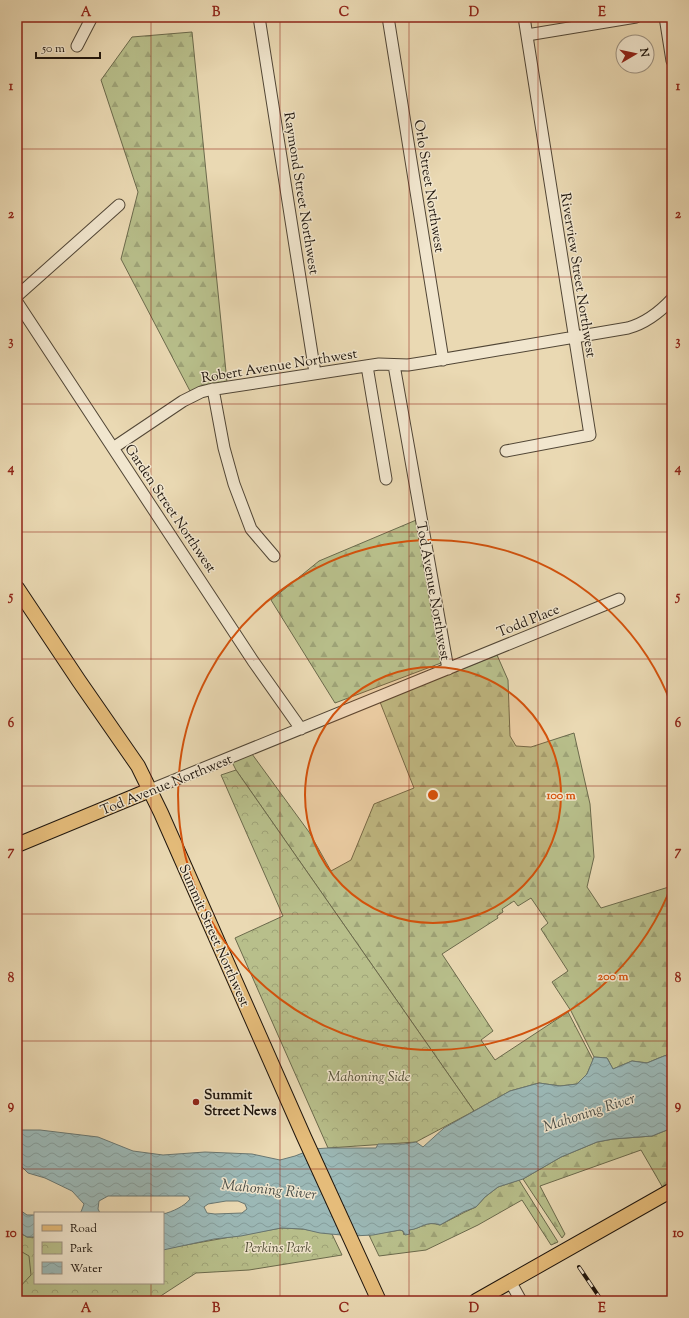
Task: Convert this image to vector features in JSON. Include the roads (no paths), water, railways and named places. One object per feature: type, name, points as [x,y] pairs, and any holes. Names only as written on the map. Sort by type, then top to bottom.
[{"type":"main road","name":"Summit Street Northwest","points":[[17,588],[138,766],[238,985],[304,1137],[379,1301]]},
{"type":"main road","name":"Tod Avenue Northwest","points":[[17,844],[150,790]]},
{"type":"main road","points":[[476,1301],[672,1190]]},
{"type":"street","points":[[77,46],[92,17]]},
{"type":"street","name":"Raymond Street Northwest","points":[[259,17],[315,373]]},
{"type":"street","name":"Orlo Street Northwest","points":[[388,17],[443,360]]},
{"type":"street","name":"Riverview Street Northwest","points":[[506,451],[590,435],[524,17]]},
{"type":"street","points":[[527,35],[636,17]]},
{"type":"street","points":[[665,17],[672,61]]},
{"type":"street","points":[[17,296],[119,205]]},
{"type":"street","points":[[394,365],[443,360],[628,328],[636,326],[653,317],[672,299]]},
{"type":"street","name":"Garden Street Northwest","points":[[17,302],[223,613],[253,661],[301,729]]},
{"type":"street","name":"Robert Avenue Northwest","points":[[113,448],[183,401],[200,392],[379,364],[394,365]]},
{"type":"street","name":"Tod Avenue Northwest","points":[[150,790],[448,669],[394,365]]},
{"type":"street","points":[[367,366],[386,480]]},
{"type":"street","points":[[213,389],[224,448],[234,484],[251,529],[274,556]]},
{"type":"street","name":"Todd Place","points":[[448,669],[619,599]]},
{"type":"street","points":[[510,1281],[521,1301]]},
{"type":"water","name":"Mahoning River","points":[[672,1053],[672,1128],[652,1136],[613,1139],[597,1142],[561,1157],[523,1179],[498,1187],[485,1197],[476,1207],[463,1212],[440,1225],[427,1224],[409,1230],[410,1234],[405,1235],[403,1231],[400,1230],[373,1235],[352,1236],[320,1233],[303,1229],[281,1228],[241,1236],[214,1239],[164,1250],[164,1214],[185,1204],[190,1199],[188,1196],[108,1196],[99,1201],[98,1209],[100,1212],[81,1212],[84,1204],[72,1191],[45,1178],[28,1173],[17,1162],[17,1130],[40,1130],[98,1137],[133,1151],[163,1155],[205,1152],[252,1154],[280,1160],[313,1149],[376,1148],[378,1144],[404,1144],[416,1142],[423,1147],[444,1128],[510,1091],[539,1083],[560,1086],[577,1084],[587,1074],[594,1057],[607,1058],[613,1069],[632,1061],[647,1063]],"holes":[[[226,1201],[238,1201],[245,1204],[247,1209],[242,1213],[207,1213],[204,1207],[208,1204]]]},
{"type":"water","points":[[17,1208],[27,1215],[34,1215],[34,1237],[27,1237],[17,1231]]},
{"type":"railway","points":[[579,1267],[602,1301]]},
{"type":"place","name":"Summit Street News","points":[[196,1102]]},
{"type":"park label","name":"Mahoning Side","points":[[369,1076]]},
{"type":"park label","name":"Perkins Park","points":[[278,1247]]}]
